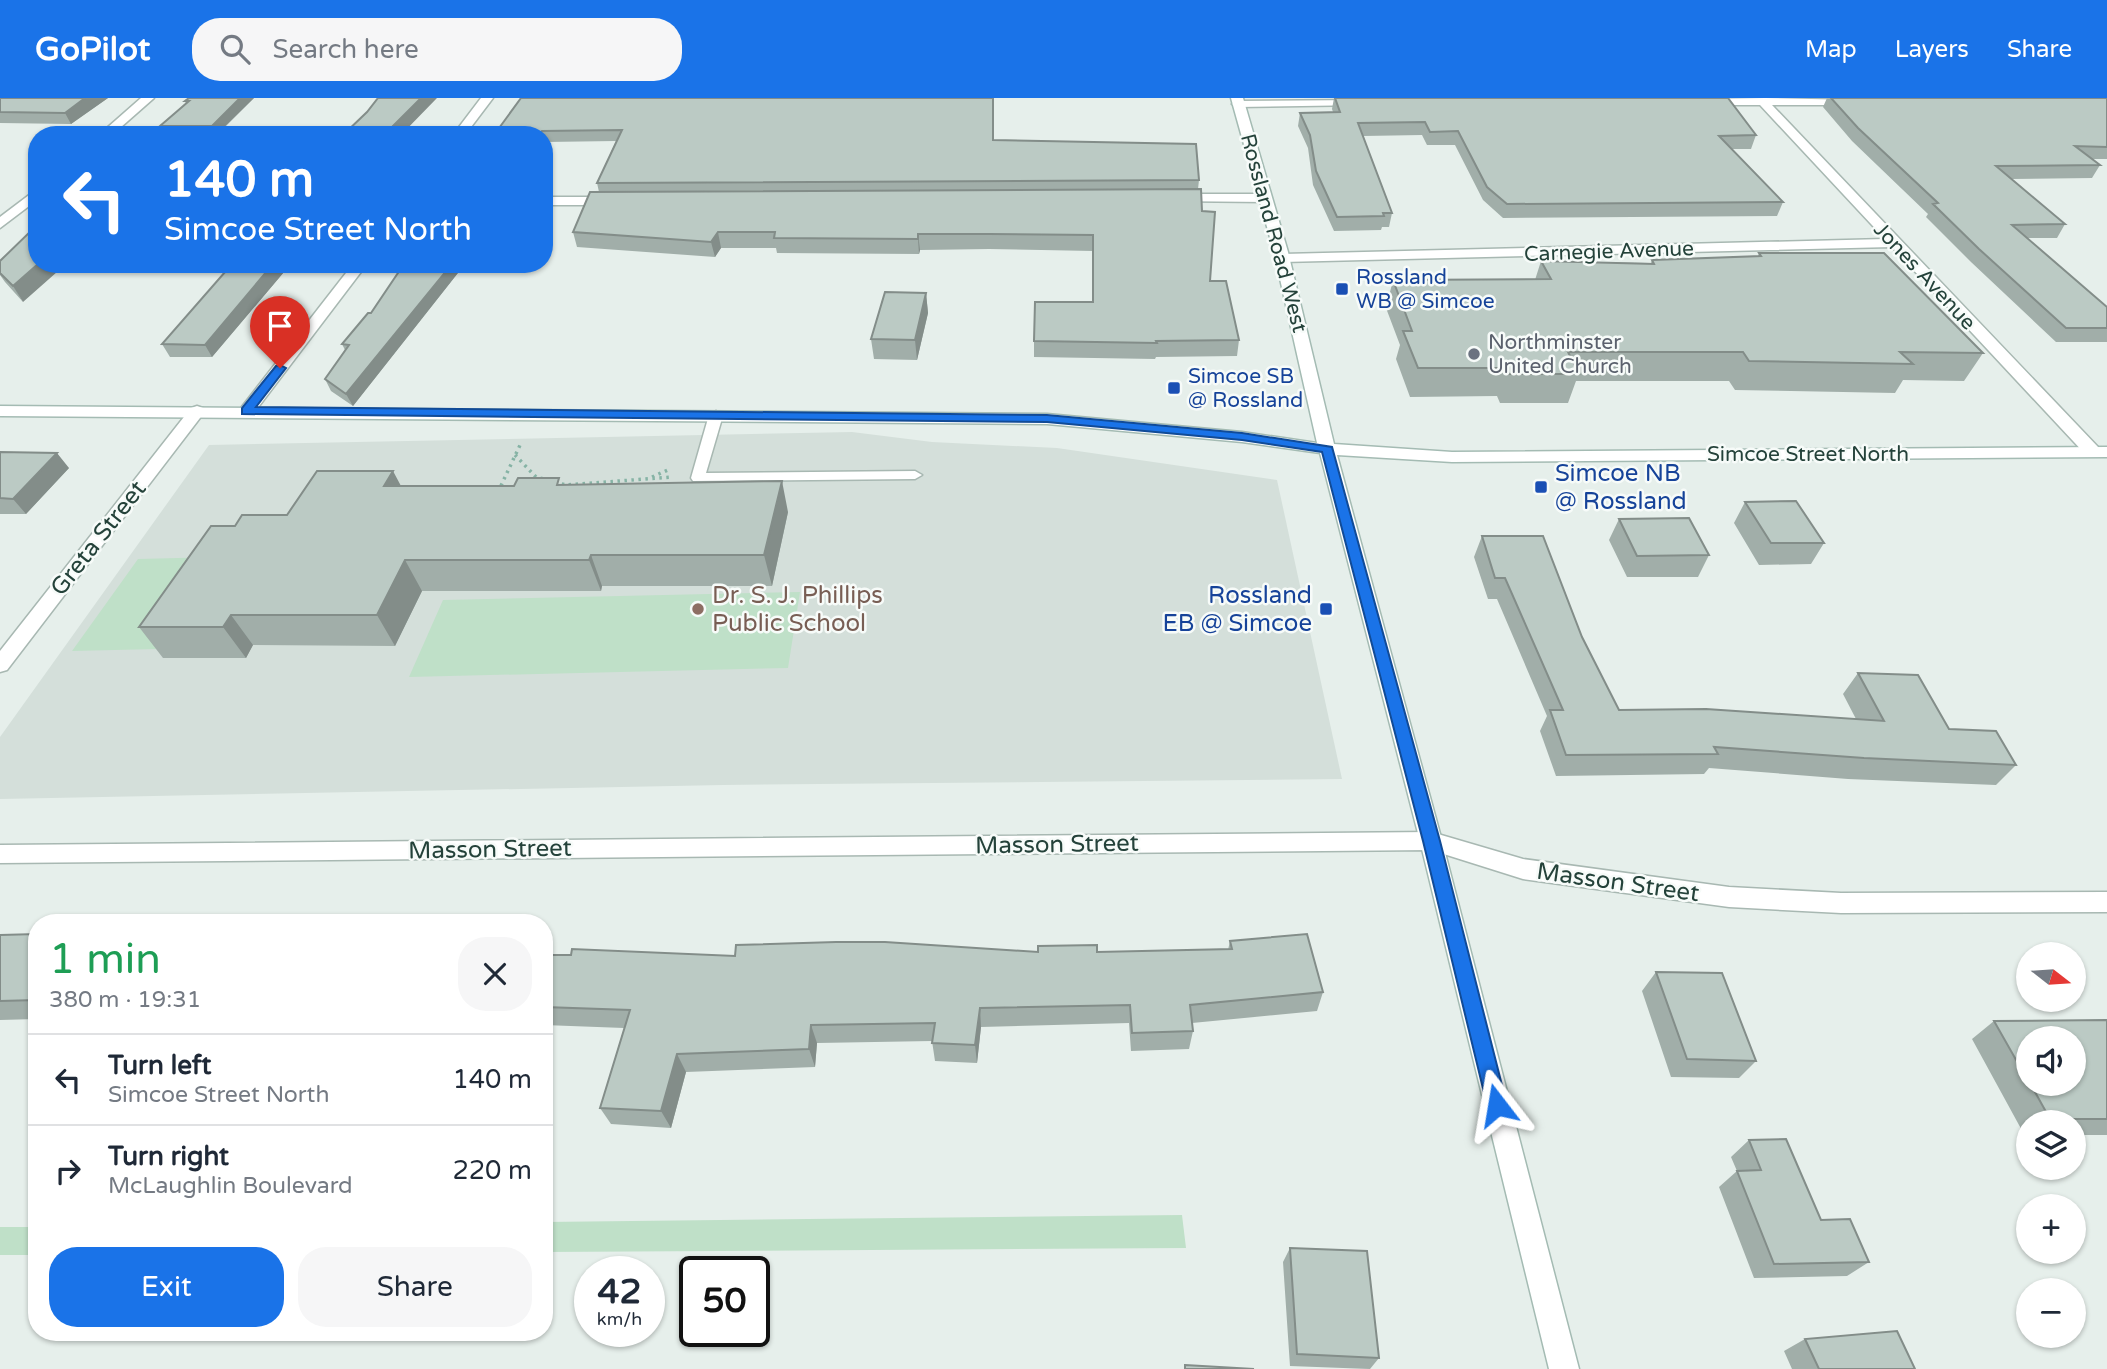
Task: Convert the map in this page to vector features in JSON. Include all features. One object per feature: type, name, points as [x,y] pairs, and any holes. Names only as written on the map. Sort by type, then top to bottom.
[{"type":"street","points":[[115,126],[148,98]]},
{"type":"street","points":[[466,126],[487,98]]},
{"type":"street","name":"Jones Avenue","points":[[1761,100],[1894,243],[2100,452]]},
{"type":"street","points":[[1238,101],[1374,103]]},
{"type":"street","name":"Rossland Road West","points":[[1238,101],[1283,258],[1327,449],[1431,841],[1564,1369]]},
{"type":"street","points":[[1694,102],[1859,102]]},
{"type":"street","points":[[1155,198],[1265,198]]},
{"type":"street","points":[[0,224],[28,201]]},
{"type":"street","points":[[553,201],[628,201]]},
{"type":"street","name":"Carnegie Avenue","points":[[1283,258],[1894,243]]},
{"type":"street","points":[[247,411],[352,273]]},
{"type":"street","name":"Simcoe Street North","points":[[0,411],[1047,419],[1242,436],[1327,449],[1452,457],[2100,452]]},
{"type":"street","name":"Greta Street","points":[[0,665],[197,411]]},
{"type":"street","name":"Masson Street","points":[[0,853],[1431,841],[1523,869],[1729,897],[1841,903],[2107,902]]},
{"type":"lane","points":[[716,415],[698,478],[915,475]]},
{"type":"path","points":[[497,492],[523,437]]},
{"type":"path","points":[[515,455],[536,477],[566,485],[680,476]]},
{"type":"shaded area","name":"Dr. S. J. Phillips Public School","points":[[852,432],[932,442],[1057,448],[1277,480],[1342,779],[723,785],[0,799],[0,737],[209,445]]},
{"type":"green space","points":[[218,557],[158,649],[72,651],[138,559]]},
{"type":"green space","points":[[800,592],[788,668],[409,677],[443,600]]},
{"type":"green space","points":[[1182,1215],[1186,1248],[553,1252],[553,1222]]},
{"type":"green space","points":[[0,1227],[28,1227],[28,1255],[0,1255]]},
{"type":"building","points":[[0,98],[85,98],[65,113],[0,112]]},
{"type":"building","points":[[189,98],[240,98],[212,126],[160,126],[189,101],[185,101]]},
{"type":"building","points":[[378,98],[421,98],[393,126],[352,126]]},
{"type":"building","points":[[521,98],[993,98],[993,140],[1196,144],[1199,180],[597,183],[622,130],[553,131],[553,126],[501,126]]},
{"type":"building","points":[[1335,98],[1728,98],[1756,135],[1719,136],[1783,202],[1507,204],[1487,187],[1458,131],[1430,132],[1425,122],[1358,123],[1392,213],[1383,213],[1384,216],[1337,217],[1316,171],[1310,135],[1300,113],[1340,112]]},
{"type":"building","points":[[1831,98],[2107,98],[2107,147],[2075,146],[2100,165],[1996,166],[2065,224],[2012,225],[2107,307],[2107,328],[2066,328],[1933,204],[1938,203],[1858,128]]},
{"type":"building","points":[[1201,189],[1202,211],[1215,212],[1210,281],[1226,281],[1239,340],[1156,341],[1157,343],[1034,341],[1035,302],[1093,302],[1093,235],[918,234],[918,239],[774,238],[775,232],[718,232],[711,242],[573,232],[590,192]]},
{"type":"building","points":[[28,234],[28,273],[13,286],[0,273],[0,261]]},
{"type":"building","points":[[1759,253],[1884,253],[1983,353],[1900,352],[1913,364],[1749,361],[1743,352],[1568,352],[1579,374],[1509,374],[1506,368],[1418,368],[1403,331],[1412,331],[1393,280],[1551,279],[1541,261],[1654,264],[1652,260],[1761,256]]},
{"type":"building","points":[[224,273],[265,273],[205,345],[162,344]]},
{"type":"building","points":[[398,273],[445,273],[346,394],[325,379],[349,345],[342,344],[368,313],[371,313]]},
{"type":"building","points":[[885,292],[926,293],[915,340],[871,339]]},
{"type":"building","points":[[0,452],[57,453],[13,499],[0,498]]},
{"type":"building","points":[[317,471],[393,471],[384,486],[514,486],[518,478],[559,478],[557,485],[782,481],[764,555],[591,555],[589,560],[405,560],[377,615],[231,615],[223,627],[139,627],[211,526],[235,526],[242,515],[287,515]]},
{"type":"building","points":[[1796,501],[1824,543],[1771,543],[1745,502]]},
{"type":"building","points":[[1689,518],[1709,555],[1637,556],[1619,519]]},
{"type":"building","points":[[1482,536],[1543,536],[1582,637],[1619,710],[1706,709],[1884,721],[1858,673],[1918,675],[1949,729],[1996,731],[2016,765],[1714,747],[1718,754],[1566,755],[1550,710],[1563,710],[1505,578],[1495,578]]},
{"type":"building","points":[[28,934],[28,1000],[0,1001],[0,935]]},
{"type":"building","points":[[1307,934],[1323,992],[1190,1005],[1193,1031],[1132,1033],[1130,1005],[980,1008],[975,1045],[932,1043],[935,1023],[811,1025],[809,1049],[677,1054],[661,1111],[600,1108],[630,1010],[553,1007],[553,955],[571,955],[572,949],[735,956],[736,945],[885,942],[1038,952],[1038,946],[1097,945],[1097,952],[1232,949],[1230,941]]},
{"type":"building","points":[[1656,972],[1722,973],[1756,1061],[1687,1059]]},
{"type":"building","points":[[2107,1020],[2107,1119],[2086,1119],[2086,1110],[2045,1110],[2037,1096],[2086,1096],[2086,1026],[2016,1026],[2016,1060],[1994,1021]]},
{"type":"building","points":[[1786,1139],[1821,1220],[1850,1219],[1869,1262],[1774,1264],[1737,1171],[1761,1170],[1749,1140]]},
{"type":"building","points":[[1290,1248],[1367,1251],[1379,1358],[1297,1354]]},
{"type":"building","points":[[1897,1331],[1915,1369],[1819,1369],[1805,1339]]},
{"type":"building","points":[[1185,1365],[1254,1369],[1185,1369]]},
{"type":"place","name":"Rossland WB @ Simcoe","points":[[1342,289]]},
{"type":"place","name":"Northminster United Church","points":[[1474,354]]},
{"type":"place","name":"Simcoe SB @ Rossland","points":[[1174,388]]},
{"type":"place","name":"Simcoe NB @ Rossland","points":[[1541,487]]},
{"type":"place","name":"Dr. S. J. Phillips Public School","points":[[698,609]]},
{"type":"place","name":"Rossland EB @ Simcoe","points":[[1326,609]]},
{"type":"route","points":[[280,368],[247,411],[1047,419],[1242,436],[1327,449],[1431,841],[1497,1105]]}]
